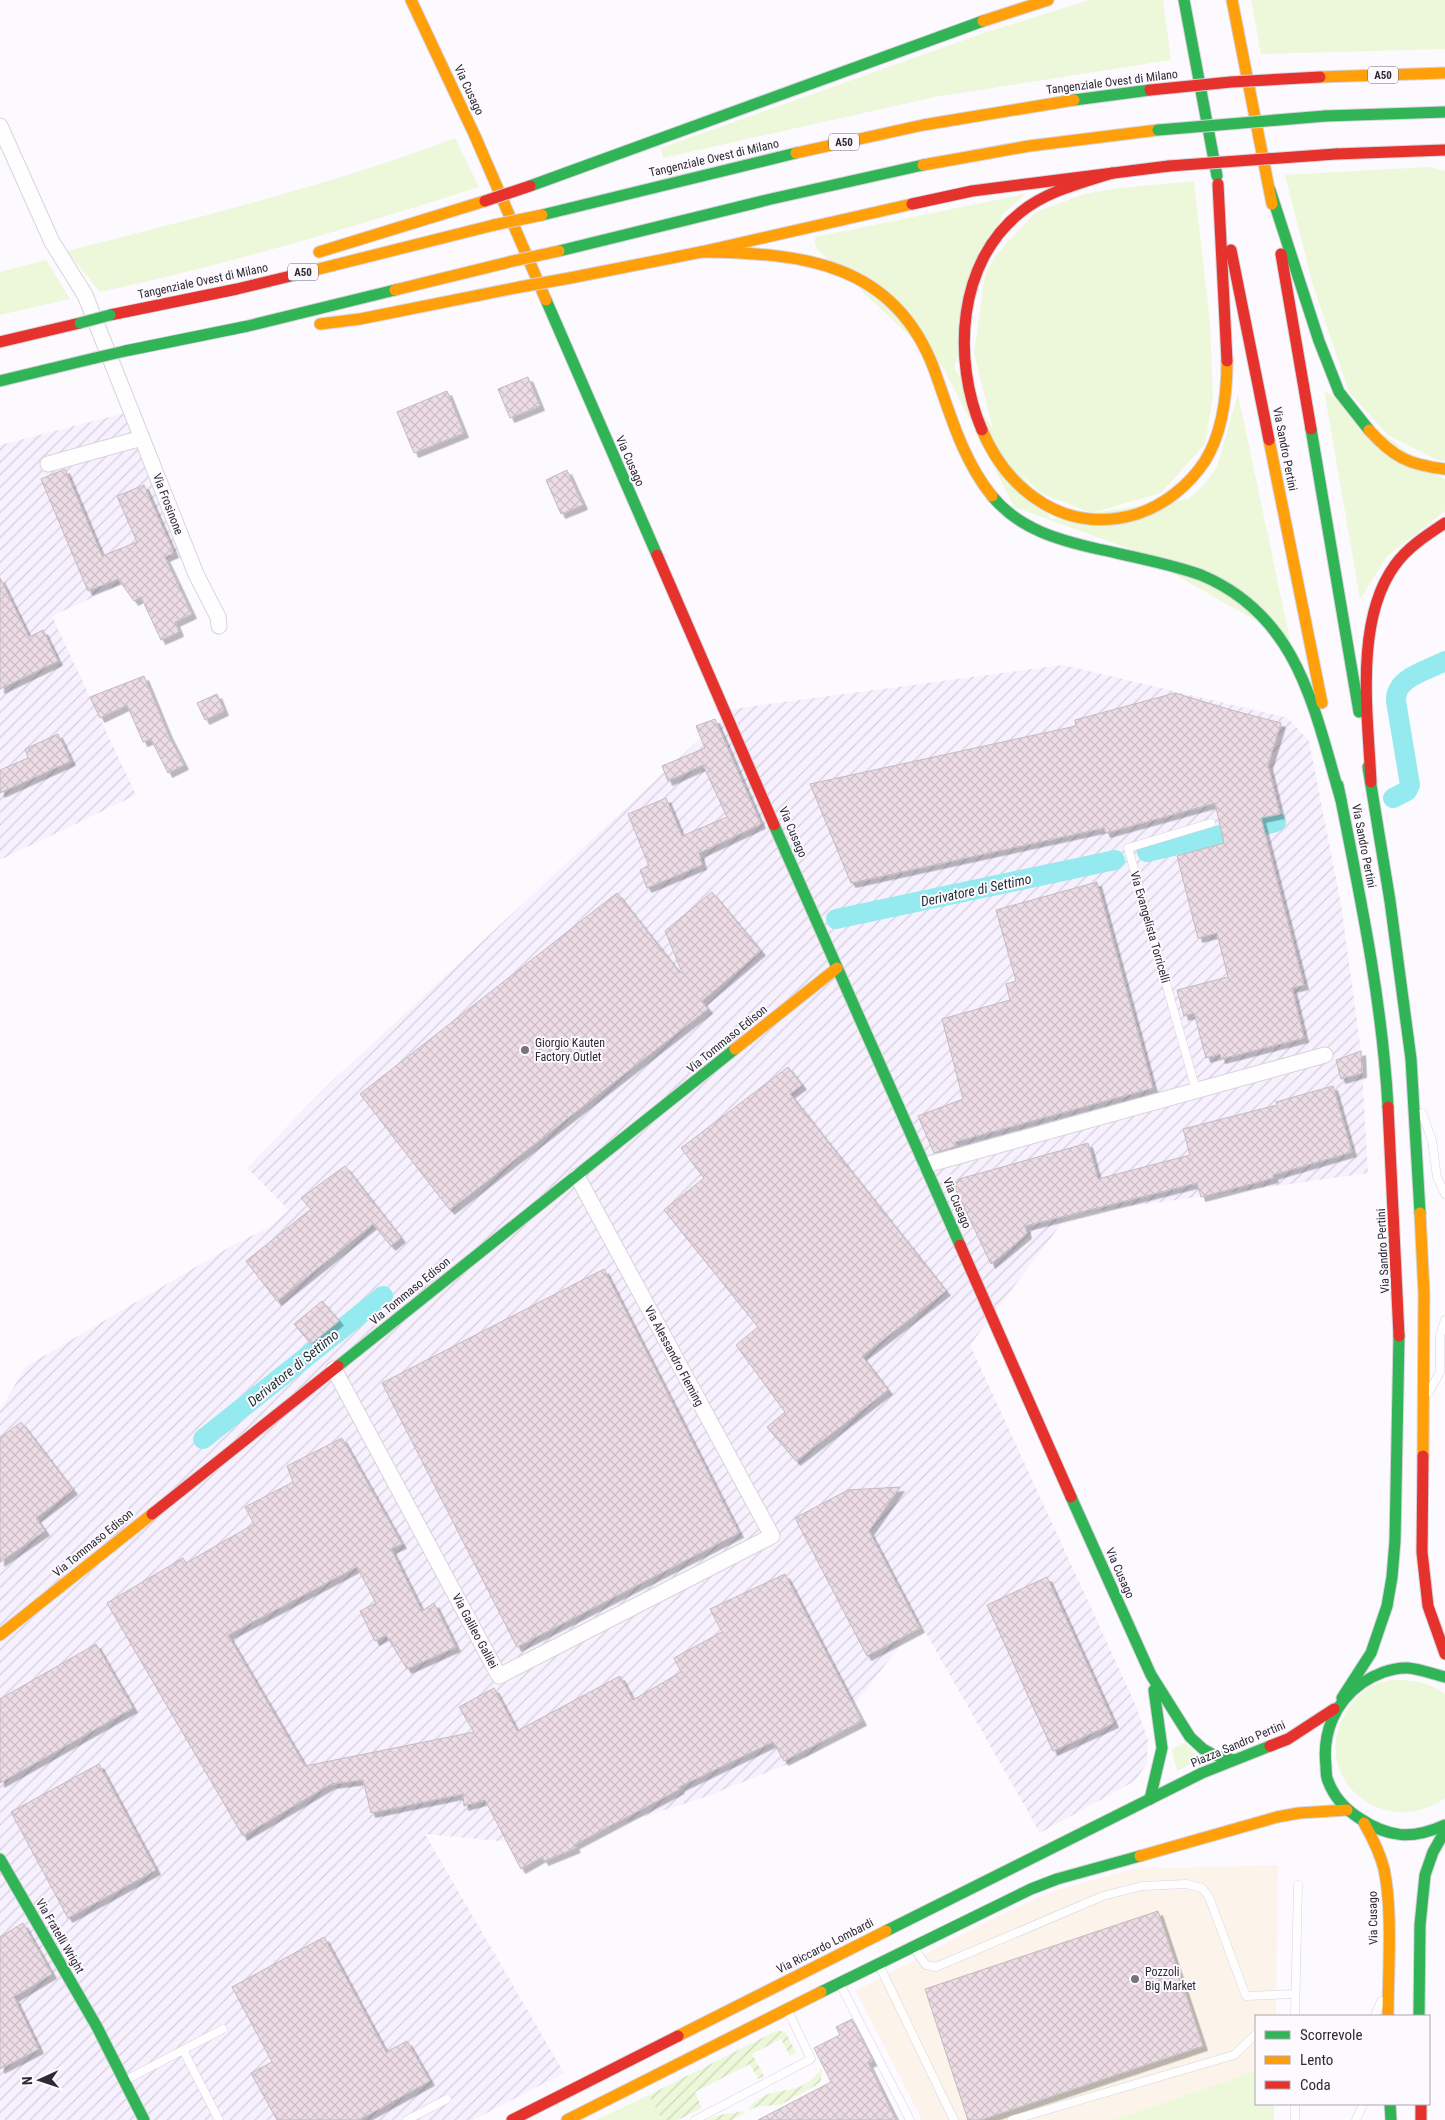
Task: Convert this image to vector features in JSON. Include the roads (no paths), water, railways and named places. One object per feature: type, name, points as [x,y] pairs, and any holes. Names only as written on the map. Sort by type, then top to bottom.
[{"type":"main road","name":"Via Cusago","points":[[411,0],[475,136],[588,400],[837,968],[926,1164],[1004,1348],[1151,1675],[1190,1737],[1203,1749],[1214,1755],[1234,1760]]},
{"type":"main road","points":[[963,27],[1013,0]]},
{"type":"main road","points":[[311,255],[347,242],[530,186],[963,27],[1048,0]]},
{"type":"main road","name":"Via Sandro Pertini","points":[[1184,0],[1218,184],[1365,920],[1386,1063],[1399,1298],[1400,1365],[1395,1541],[1387,1606],[1371,1653],[1342,1698]]},
{"type":"main road","name":"Via Sandro Pertini","points":[[1232,0],[1270,190],[1390,901],[1413,1090],[1424,1294],[1422,1552],[1424,1582],[1434,1628],[1445,1654]]},
{"type":"main road","name":"Tangenziale Ovest di Milano","points":[[0,342],[110,315],[237,288],[821,147],[978,114],[1150,90],[1230,82],[1445,73]]},
{"type":"main road","points":[[0,381],[125,351],[248,326],[765,200],[913,167],[1074,140],[1158,130],[1325,116],[1445,112]]},
{"type":"main road","points":[[248,326],[306,324],[360,319],[701,252],[830,221],[972,191],[1169,166],[1336,154],[1445,150]]},
{"type":"main road","points":[[1420,151],[1445,159]]},
{"type":"main road","points":[[1112,173],[1042,199],[1020,213],[996,240],[976,271],[967,306],[965,342],[968,384],[978,421],[995,456],[1015,482],[1036,501],[1064,515],[1090,520],[1122,518],[1150,510],[1178,493],[1197,474],[1213,448],[1221,422],[1226,380],[1226,342],[1218,184]]},
{"type":"main road","points":[[1270,190],[1319,341],[1339,392],[1363,424],[1386,449],[1420,466],[1445,469]]},
{"type":"main road","points":[[701,252],[750,252],[779,254],[803,259],[838,269],[880,292],[911,323],[920,338],[966,456],[980,481],[992,497],[1009,513],[1030,528],[1056,538],[1200,575],[1241,598],[1265,618],[1283,641],[1303,680],[1341,800]]},
{"type":"main road","points":[[237,288],[285,265]]},
{"type":"main road","points":[[1371,782],[1368,681],[1369,634],[1373,613],[1381,588],[1391,570],[1409,548],[1445,523]]},
{"type":"main road","name":"Via Tommaso Edison","points":[[0,1635],[837,968]]},
{"type":"main road","name":"Piazza Sandro Pertini","points":[[1445,1677],[1418,1668],[1392,1669],[1363,1680],[1342,1698],[1334,1710],[1324,1739],[1324,1759],[1332,1789],[1348,1810],[1364,1823],[1378,1830],[1398,1834],[1419,1834],[1445,1825]]},
{"type":"main road","name":"Via Cusago","points":[[1150,1799],[1162,1748],[1160,1724],[1151,1675]]},
{"type":"main road","name":"Piazza Sandro Pertini","points":[[1150,1799],[1202,1773],[1288,1739],[1334,1710]]},
{"type":"main road","name":"Via Riccardo Lombardi","points":[[512,2120],[1150,1799]]},
{"type":"main road","points":[[567,2120],[912,1946],[1031,1889],[1057,1879],[1277,1816],[1298,1812],[1348,1810]]},
{"type":"main road","name":"Via Cusago","points":[[1364,1823],[1375,1843],[1384,1869],[1388,1911],[1388,2015]]},
{"type":"main road","points":[[1419,2015],[1420,1925],[1424,1875],[1433,1852],[1445,1831]]},
{"type":"main road","name":"Via Fratelli Wright","points":[[0,1859],[97,2027],[124,2080]]},
{"type":"main road","points":[[124,2080],[144,2120]]},
{"type":"main road","points":[[1390,2105],[1391,2120]]},
{"type":"main road","points":[[1421,2105],[1421,2120]]},
{"type":"street","name":"Via Frosinone","points":[[0,126],[52,242],[85,295],[196,574],[218,617],[219,626]]},
{"type":"street","points":[[48,464],[142,438]]},
{"type":"street","points":[[926,1164],[1325,1055]]},
{"type":"street","name":"Via Alessandro Fleming","points":[[577,1176],[772,1536]]},
{"type":"street","name":"Via Galileo Galilei","points":[[334,1369],[499,1676],[772,1536]]},
{"type":"lane","name":"Via Evangelista Torricelli","points":[[1196,1090],[1128,848],[1211,823]]},
{"type":"lane","points":[[1413,1090],[1432,1140],[1436,1172],[1445,1194]]},
{"type":"lane","points":[[1424,1402],[1440,1372],[1440,1336],[1445,1320]]},
{"type":"lane","points":[[912,1946],[926,1966],[936,1967],[1103,1896],[1142,1886],[1186,1884],[1202,1888],[1209,1897],[1246,1996],[1295,1994]]},
{"type":"lane","points":[[1295,2015],[1298,1884]]},
{"type":"lane","points":[[879,1963],[954,2120]]},
{"type":"lane","points":[[839,1983],[910,2120]]},
{"type":"lane","points":[[1375,2015],[1387,1991]]},
{"type":"lane","points":[[695,2120],[811,2059],[787,2010]]},
{"type":"lane","points":[[124,2080],[223,2029]]},
{"type":"lane","points":[[1012,2120],[1234,2055],[1255,2035]]},
{"type":"lane","points":[[183,2050],[219,2120]]},
{"type":"lane","points":[[407,2120],[447,2098]]},
{"type":"lane","points":[[1295,2105],[1295,2120]]},
{"type":"lane","points":[[1356,2120],[1363,2105]]},
{"type":"waterway","name":"Derivatore di Settimo","points":[[1393,798],[1407,791],[1410,785],[1396,701],[1397,693],[1406,680],[1445,661]]},
{"type":"waterway","name":"Derivatore di Settimo","points":[[1147,852],[1276,822]]},
{"type":"waterway","name":"Derivatore di Settimo","points":[[836,919],[1115,860]]},
{"type":"waterway","name":"Derivatore di Settimo","points":[[203,1439],[383,1296]]},
{"type":"place","name":"Giorgio Kauten Factory Outlet","points":[[525,1050]]},
{"type":"place","name":"Pozzoli Big Market","points":[[1135,1979]]}]
